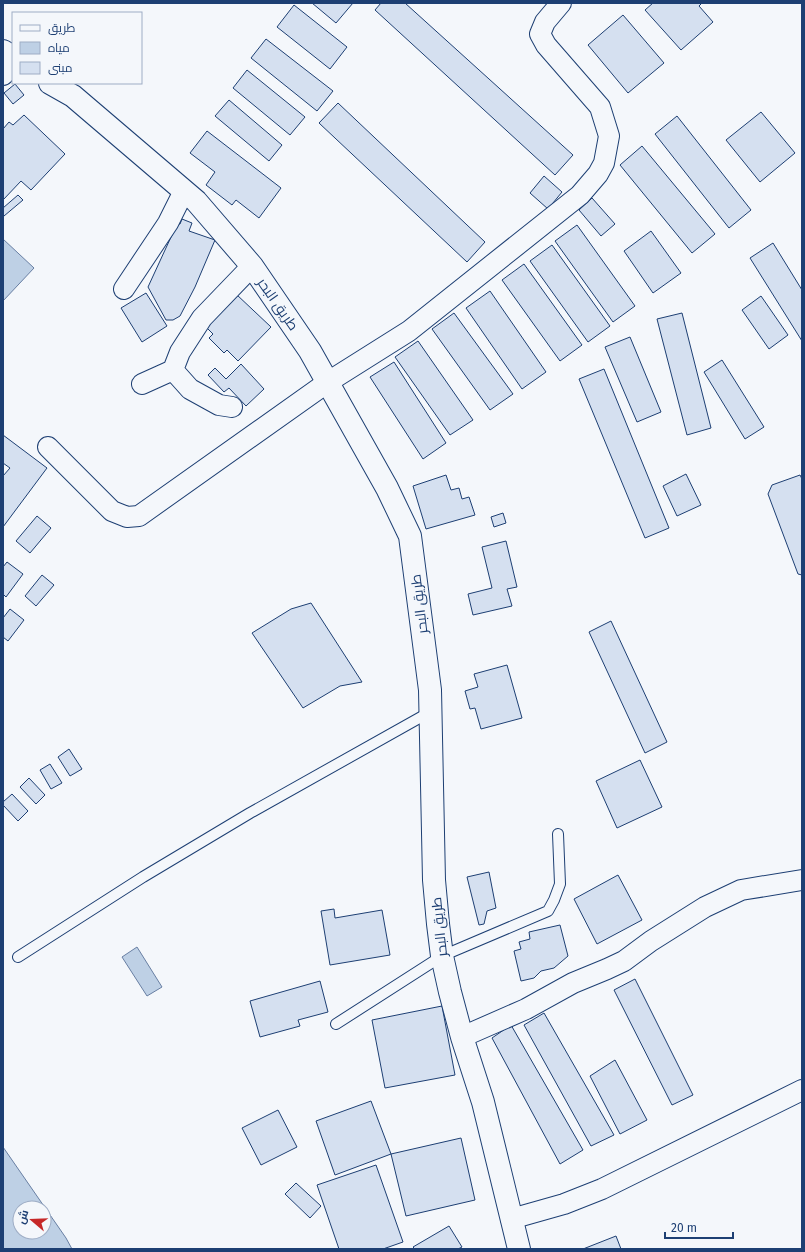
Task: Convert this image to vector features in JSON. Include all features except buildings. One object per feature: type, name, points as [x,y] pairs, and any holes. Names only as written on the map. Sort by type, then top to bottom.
[{"type":"highway","points":[[3,51],[12,56]]},
{"type":"highway","name":"طريق البحر","points":[[52,84],[73,96],[196,201],[252,266],[310,351],[387,488],[410,536],[430,690],[434,880],[442,956],[462,1037],[483,1102],[510,1218],[519,1249]]},
{"type":"street","points":[[48,447],[112,511],[127,517],[140,516],[328,382],[409,331],[580,195],[598,174],[604,163],[609,136],[600,107],[546,45],[540,34],[545,22],[561,3]]},
{"type":"street","points":[[3,75],[12,65]]},
{"type":"street","points":[[124,289],[168,223],[184,191]]},
{"type":"street","points":[[142,384],[173,370],[180,352],[202,318],[252,266]]},
{"type":"street","points":[[173,370],[190,389],[218,405],[232,407]]},
{"type":"street","points":[[462,1037],[526,1009],[573,982],[624,961],[651,941],[705,907],[741,890],[802,880]]},
{"type":"street","points":[[510,1218],[564,1204],[602,1189],[802,1090]]},
{"type":"lane","points":[[18,957],[143,877],[250,813],[430,712]]},
{"type":"lane","points":[[336,1024],[442,956],[548,911],[560,884],[558,834]]},
{"type":"water","points":[[3,239],[34,268],[3,301]]},
{"type":"water","points":[[137,947],[162,987],[147,996],[122,957]]},
{"type":"water","points":[[3,1147],[40,1200],[12,1200],[12,1240],[52,1240],[52,1218],[72,1249],[3,1249]]}]
